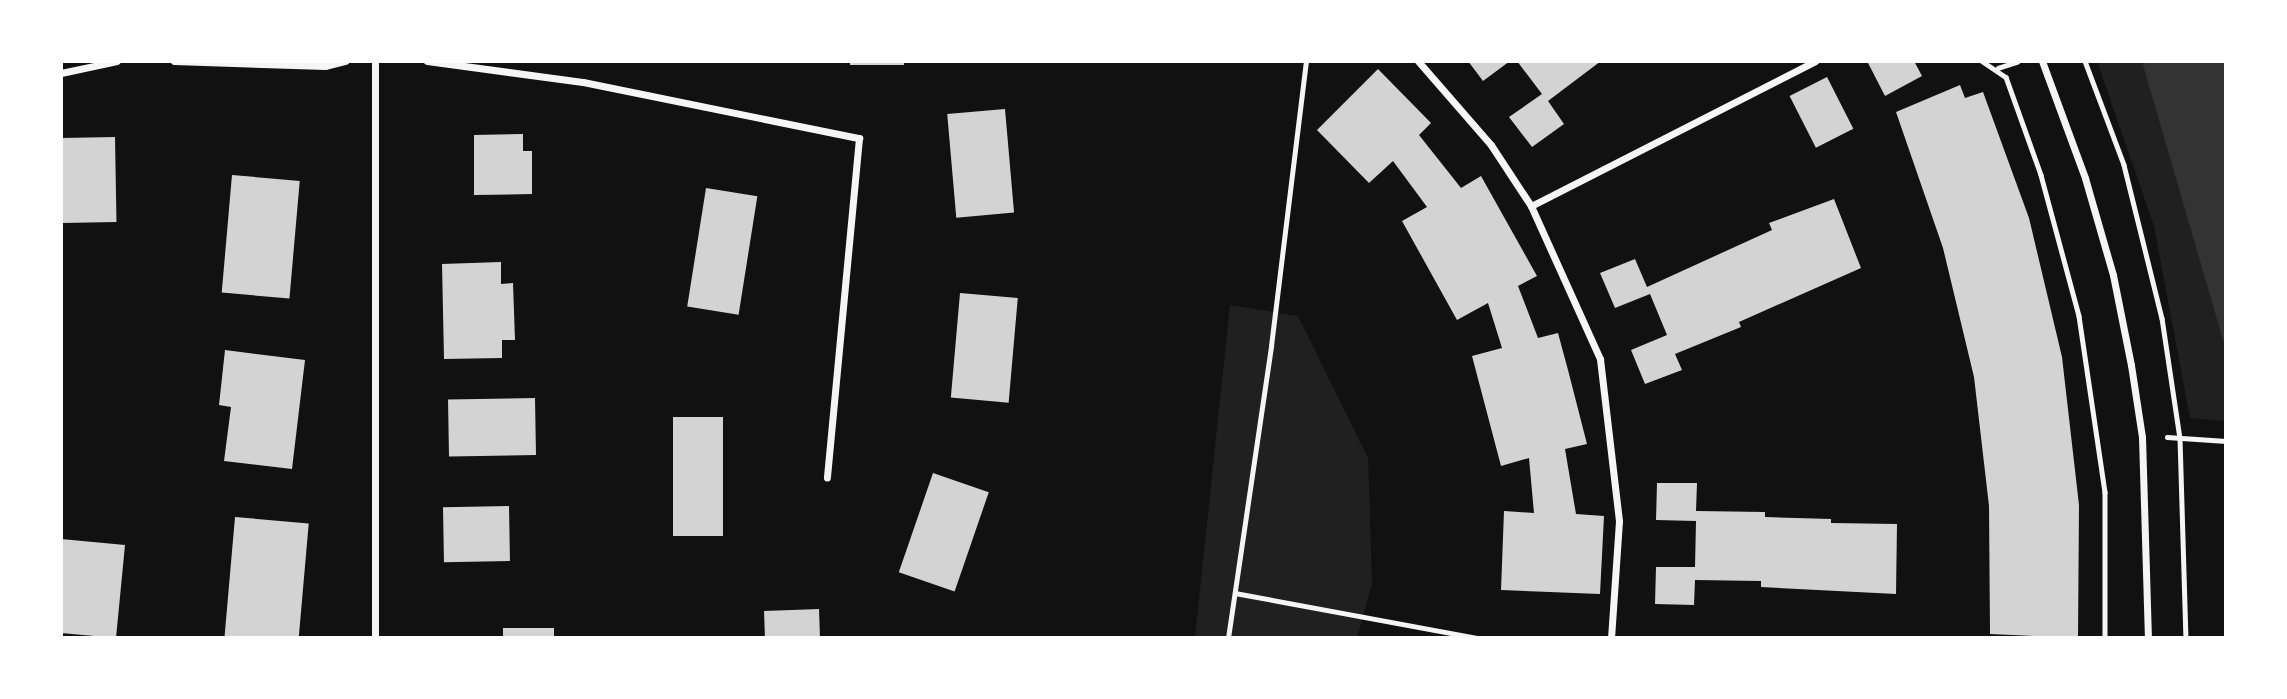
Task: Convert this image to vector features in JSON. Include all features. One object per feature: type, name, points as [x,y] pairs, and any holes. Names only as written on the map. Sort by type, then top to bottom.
[{"type":"street","points":[[61,73],[117,61]]},
{"type":"street","points":[[174,61],[325,66],[345,61]]},
{"type":"street","points":[[375,61],[375,638]]},
{"type":"street","points":[[427,61],[583,82],[859,138],[827,477]]},
{"type":"street","points":[[1418,61],[1491,145],[1531,206],[1601,359],[1619,521],[1611,638]]},
{"type":"street","points":[[1531,206],[1815,61]]},
{"type":"street","points":[[2042,61],[2085,178],[2113,275],[2142,437],[2148,638]]},
{"type":"path","points":[[1228,638],[1306,61]]},
{"type":"path","points":[[1982,61],[1998,68],[2006,76],[2041,175],[2080,316],[2105,492],[2105,638]]},
{"type":"path","points":[[1998,68],[2020,61]]},
{"type":"path","points":[[2142,437],[2226,441]]},
{"type":"path","points":[[1235,593],[1478,638]]},
{"type":"shaded area","points":[[2097,61],[2226,61],[2226,421],[2190,418],[2154,226]]},
{"type":"shaded area","points":[[2143,61],[2226,61],[2226,350],[2143,65]]},
{"type":"shaded area","points":[[1230,305],[1298,316],[1368,458],[1372,584],[1357,638],[1195,638]]},
{"type":"building","points":[[850,61],[904,61],[904,65],[850,65]]},
{"type":"building","points":[[1468,61],[1510,61],[1483,81]]},
{"type":"building","points":[[1517,61],[1601,61],[1548,101],[1564,124],[1532,147],[1509,117],[1542,94]]},
{"type":"building","points":[[1867,61],[1914,61],[1922,76],[1885,96]]},
{"type":"building","points":[[1378,69],[1431,123],[1419,135],[1461,188],[1481,176],[1537,276],[1518,286],[1538,338],[1558,333],[1568,370],[1587,444],[1565,449],[1576,514],[1604,516],[1600,594],[1501,590],[1504,511],[1534,513],[1529,458],[1501,466],[1472,356],[1502,348],[1488,303],[1457,320],[1402,221],[1427,207],[1393,161],[1369,183],[1317,130]]},
{"type":"building","points":[[1827,77],[1853,129],[1816,148],[1790,96]]},
{"type":"building","points":[[1960,85],[1965,98],[1983,92],[2029,218],[2062,357],[2079,505],[2078,638],[1990,634],[1989,506],[1974,377],[1943,248],[1896,112]]},
{"type":"building","points":[[1005,109],[1014,213],[956,218],[947,114]]},
{"type":"building","points":[[523,134],[523,151],[532,151],[532,194],[474,195],[474,135]]},
{"type":"building","points":[[115,137],[116,222],[62,223],[61,138]]},
{"type":"building","points":[[232,175],[300,181],[289,298],[222,293]]},
{"type":"building","points":[[706,188],[757,196],[739,315],[687,307]]},
{"type":"building","points":[[1834,199],[1861,268],[1739,322],[1741,327],[1675,354],[1682,370],[1645,384],[1631,350],[1667,335],[1650,294],[1615,308],[1600,273],[1635,259],[1647,287],[1772,230],[1769,223]]},
{"type":"building","points":[[501,262],[501,284],[513,283],[515,340],[502,340],[502,358],[444,359],[442,264]]},
{"type":"building","points":[[960,293],[1018,298],[1009,403],[951,398]]},
{"type":"building","points":[[225,350],[305,360],[292,469],[224,461],[231,407],[219,405]]},
{"type":"building","points":[[535,398],[536,455],[449,457],[448,400]]},
{"type":"building","points":[[673,417],[723,417],[723,536],[673,536]]},
{"type":"building","points":[[933,473],[989,492],[955,591],[899,572]]},
{"type":"building","points":[[1657,483],[1697,483],[1696,511],[1765,512],[1765,517],[1831,519],[1831,523],[1897,524],[1896,594],[1761,587],[1761,581],[1695,580],[1694,605],[1655,604],[1656,567],[1695,567],[1696,521],[1656,520]]},
{"type":"building","points":[[509,506],[510,561],[444,562],[443,507]]},
{"type":"building","points":[[235,517],[309,523],[299,638],[224,638]]},
{"type":"building","points":[[61,539],[125,545],[116,638],[61,633]]},
{"type":"building","points":[[819,609],[820,638],[765,638],[764,611]]},
{"type":"building","points":[[503,628],[554,628],[554,638],[503,638]]}]
